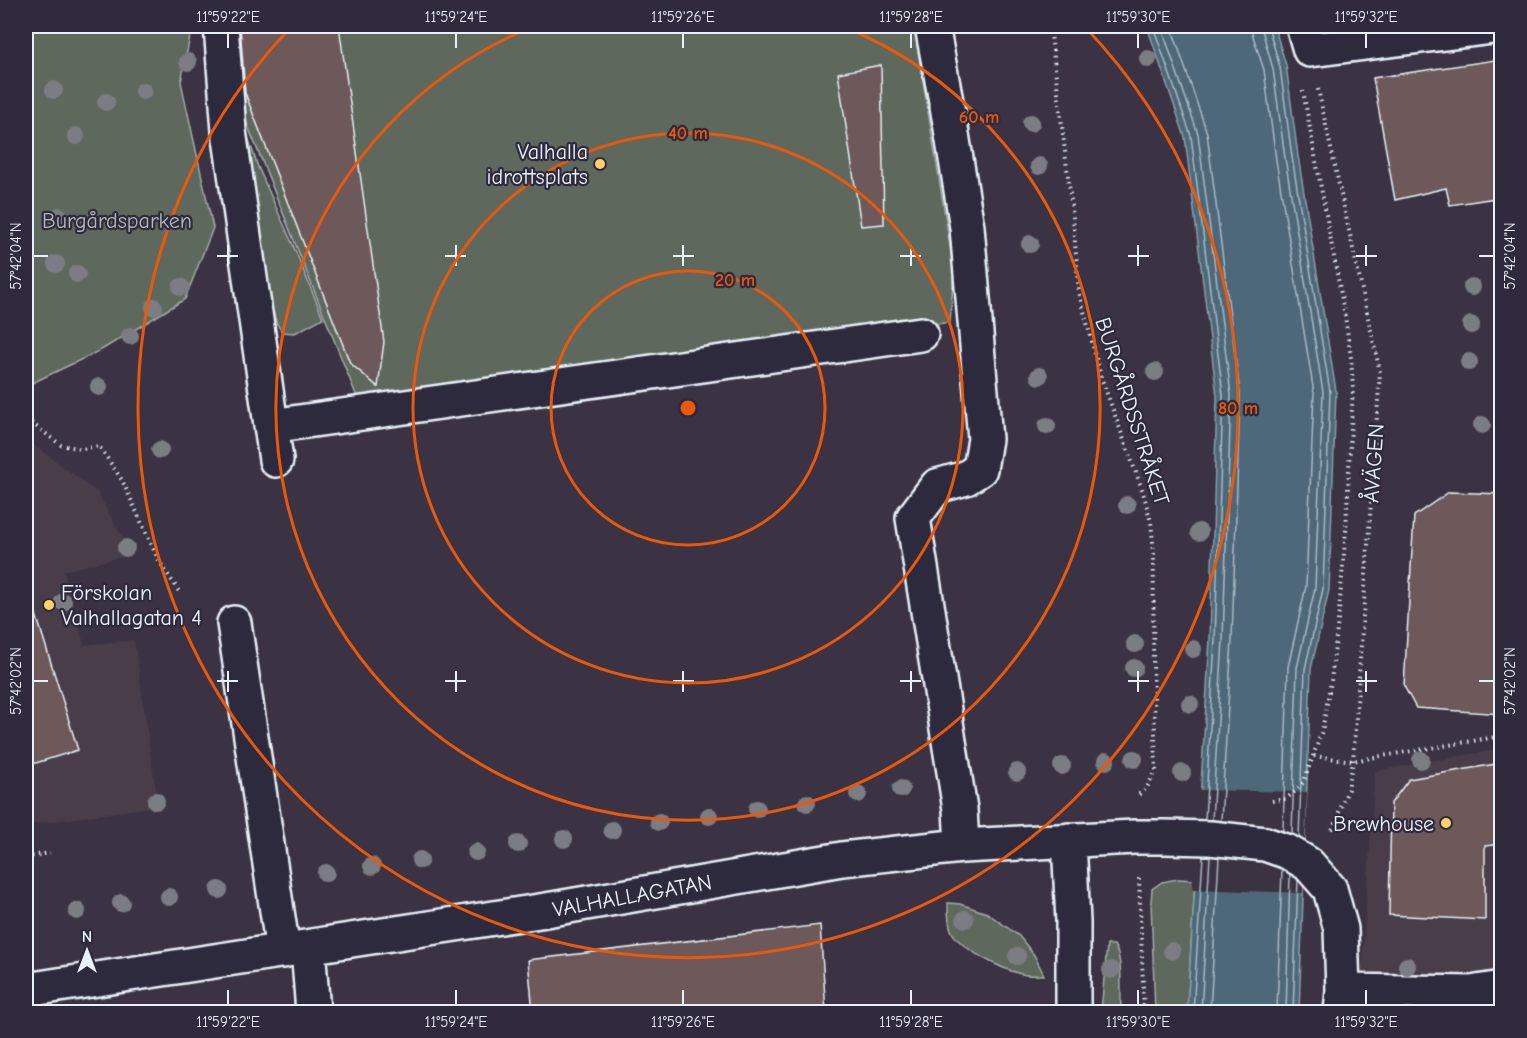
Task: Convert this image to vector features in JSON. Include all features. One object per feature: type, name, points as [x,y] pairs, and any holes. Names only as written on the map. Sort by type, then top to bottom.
[{"type":"street","points":[[221,26],[229,131],[276,460]]},
{"type":"street","points":[[932,26],[967,227],[985,439],[980,469],[966,478],[938,486],[913,518],[960,808],[962,846]]},
{"type":"street","points":[[1307,38],[1501,26]]},
{"type":"street","points":[[271,426],[921,334]]},
{"type":"street","points":[[234,623],[295,949],[313,1012]]},
{"type":"street","points":[[1073,1012],[1073,922],[1069,840],[1210,838],[1265,844],[1288,852],[1318,853],[1341,929],[1342,1002],[1471,993],[1502,988]]},
{"type":"street","name":"VALHALLAGATAN","points":[[26,990],[546,910],[842,859],[962,846],[1069,840]]},
{"type":"path","name":"BURGÅRDSSTRÅKET","points":[[1050,26],[1073,218],[1079,292],[1101,377],[1143,492],[1153,542],[1156,771],[1146,789],[1132,800]]},
{"type":"path","name":"ÅVÄGEN","points":[[1318,88],[1380,372],[1353,761],[1348,789],[1318,853]]},
{"type":"path","points":[[1298,789],[1304,781],[1322,731],[1331,681],[1346,530],[1353,388],[1345,316],[1303,90]]},
{"type":"path","points":[[26,421],[61,445],[82,449],[99,446],[122,480],[159,561],[180,593]]},
{"type":"path","points":[[1314,756],[1353,761],[1502,736]]},
{"type":"path","points":[[26,857],[50,853]]},
{"type":"path","points":[[1139,881],[1144,1012]]},
{"type":"shaded area","name":"Förskolan Valhallagatan 4","points":[[26,439],[97,492],[132,554],[64,571],[84,645],[134,640],[158,806],[26,825]]},
{"type":"shaded area","points":[[1501,749],[1501,1012],[1359,1012],[1375,771]]},
{"type":"green space","name":"Burgårdsparken","points":[[26,26],[192,26],[181,82],[213,228],[185,299],[103,349],[26,386]]},
{"type":"green space","name":"Valhalla idrottsplats","points":[[217,26],[914,26],[954,270],[950,322],[361,407],[221,59]]},
{"type":"green space","points":[[248,137],[258,167],[323,318],[295,333],[282,332],[267,293],[243,140]]},
{"type":"green space","points":[[1178,879],[1195,880],[1187,1012],[1155,1012],[1152,889],[1162,882]]},
{"type":"green space","points":[[948,903],[960,904],[987,913],[1019,936],[1034,955],[1044,975],[1027,975],[1013,971],[972,951],[951,930]]},
{"type":"green space","points":[[1107,945],[1114,945],[1119,959],[1121,1012],[1101,1012]]},
{"type":"water","points":[[1147,26],[1274,26],[1286,65],[1298,156],[1336,391],[1329,590],[1311,669],[1299,1012],[1187,1012],[1210,639],[1217,396],[1185,137]]},
{"type":"pier","points":[[1198,790],[1307,792],[1303,893],[1192,889]]},
{"type":"building","points":[[240,26],[339,26],[384,342],[378,387],[350,363],[245,93]]},
{"type":"building","points":[[1502,59],[1502,197],[1450,205],[1446,188],[1395,200],[1373,78]]},
{"type":"building","points":[[881,65],[884,224],[861,226],[838,73]]},
{"type":"building","points":[[1449,492],[1502,494],[1502,714],[1416,708],[1404,686],[1414,516]]},
{"type":"building","points":[[34,608],[78,750],[26,766],[26,609]]},
{"type":"building","name":"Brewhouse","points":[[1502,763],[1502,844],[1485,846],[1485,920],[1389,915],[1391,803],[1409,779]]},
{"type":"building","points":[[820,925],[826,1012],[533,1012],[528,960]]},
{"type":"place","name":"Valhalla idrottsplats","points":[[600,164]]},
{"type":"place","name":"Förskolan Valhallagatan 4","points":[[49,605]]},
{"type":"place","name":"Brewhouse","points":[[1446,823]]}]
